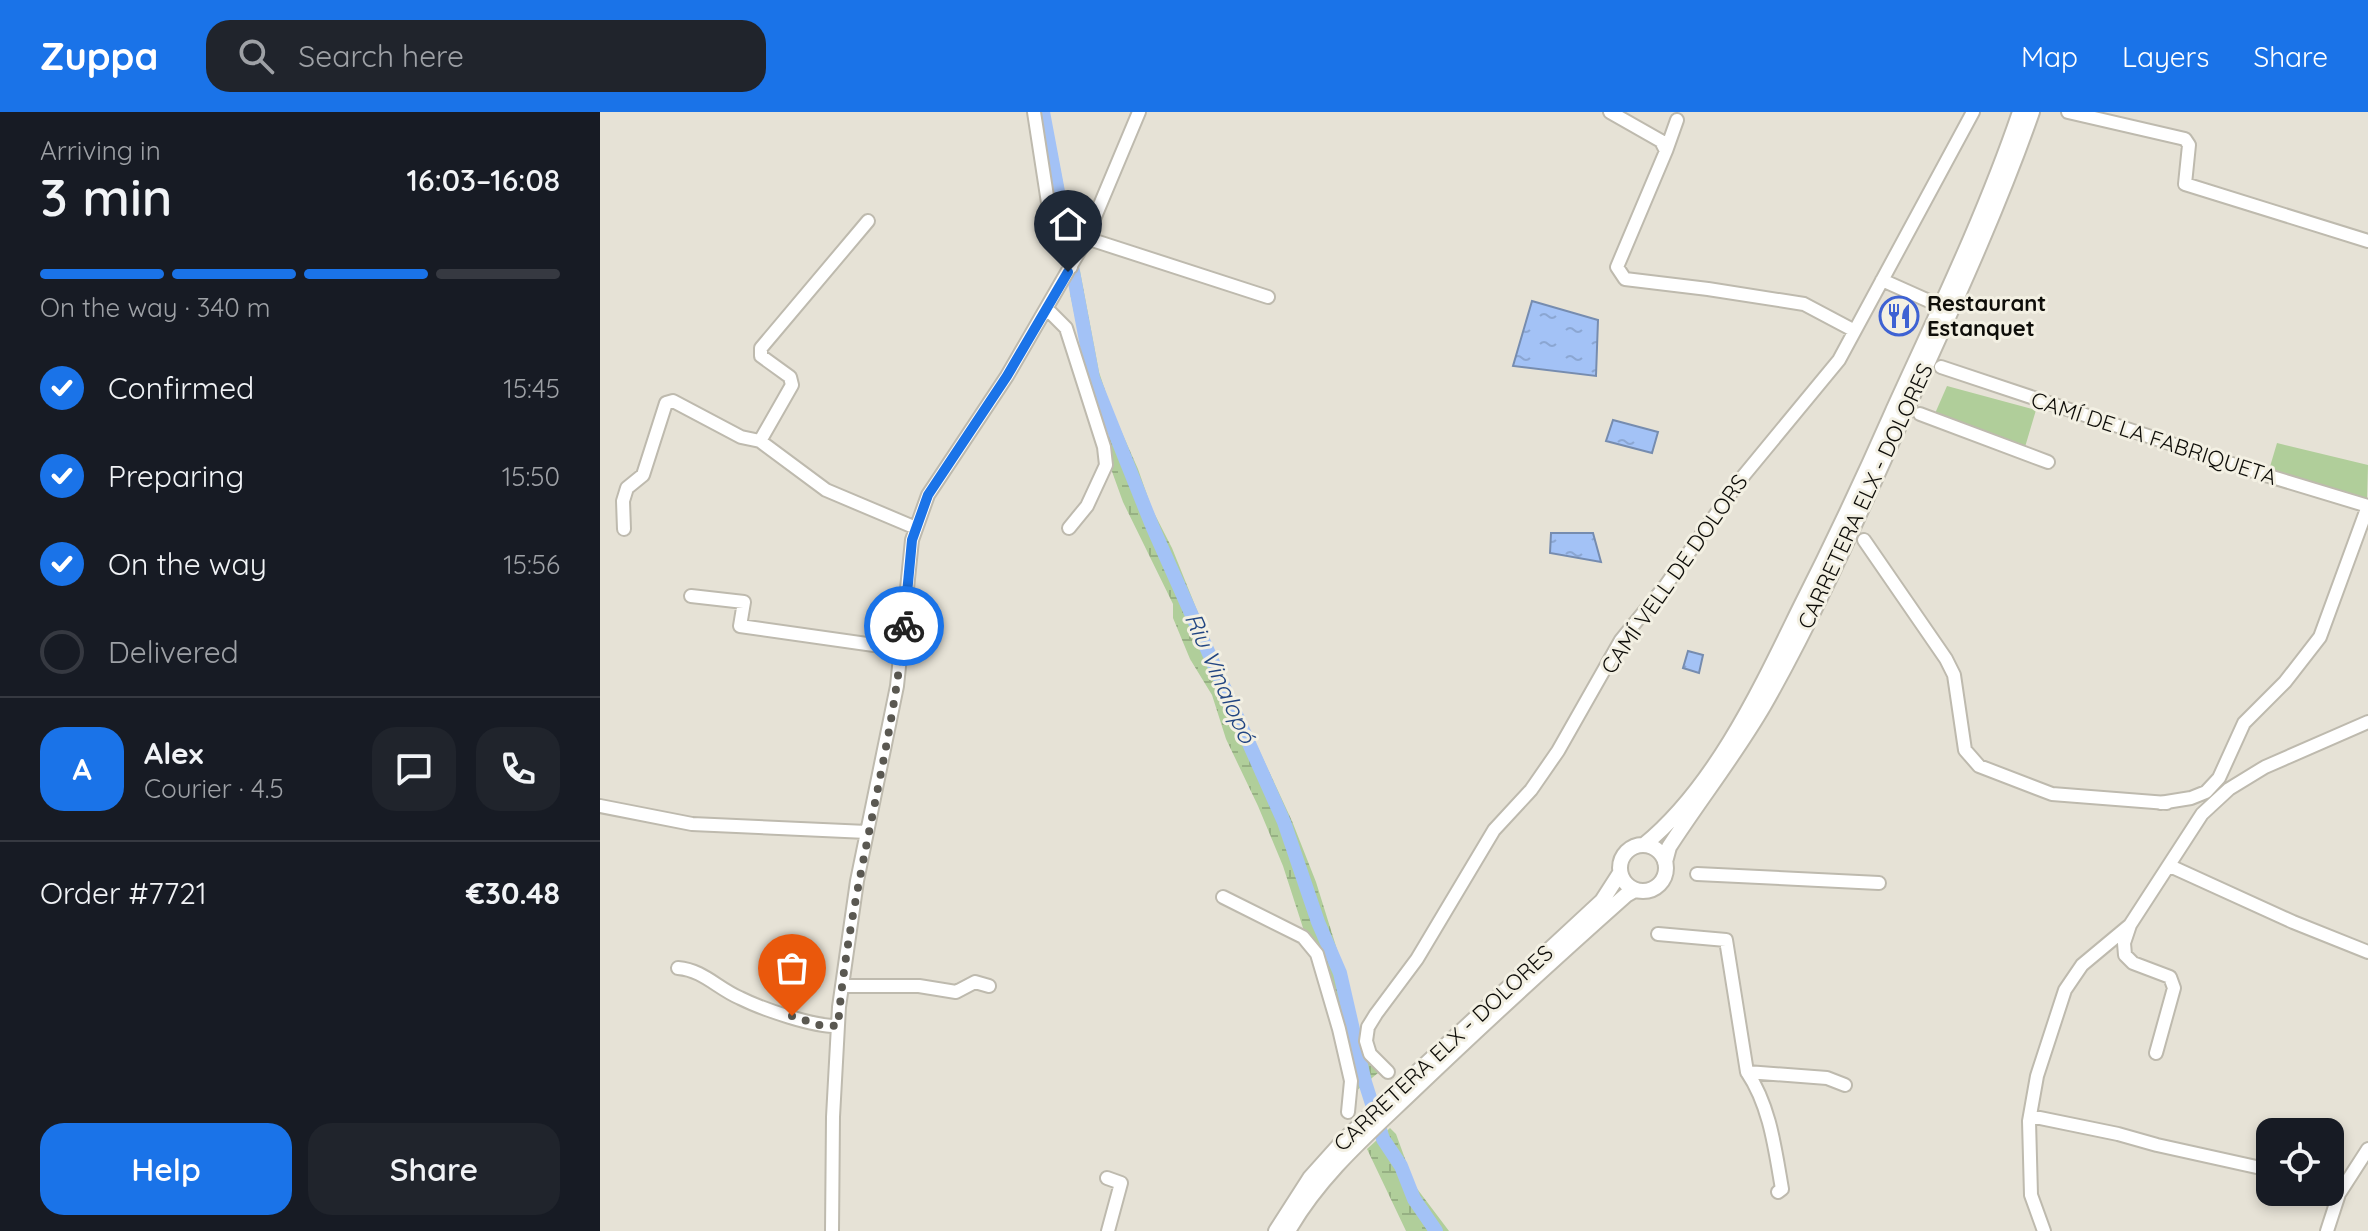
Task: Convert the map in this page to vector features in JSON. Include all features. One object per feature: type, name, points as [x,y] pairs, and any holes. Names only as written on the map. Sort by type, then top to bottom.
[{"type":"main road","name":"CARRETERA ELX - DOLORES","points":[[1644,845],[1665,828],[1705,777],[1769,672],[1932,325],[2020,112]]},
{"type":"main road","name":"CARRETERA ELX - DOLORES","points":[[1665,862],[1669,847],[1737,750],[1764,705],[1815,604],[1930,358],[2017,155],[2032,112]]},
{"type":"main road","points":[[1644,845],[1655,849],[1665,862],[1664,878],[1650,890],[1635,890],[1620,873],[1626,852],[1644,845]]},
{"type":"main road","name":"CARRETERA ELX - DOLORES","points":[[1276,1231],[1310,1178],[1602,901],[1620,873]]},
{"type":"main road","name":"CARRETERA ELX - DOLORES","points":[[1400,1095],[1635,890]]},
{"type":"main road","name":"CARRETERA ELX - DOLORES","points":[[1288,1231],[1350,1143]]},
{"type":"street","points":[[1034,112],[1053,235],[1070,269]]},
{"type":"street","points":[[832,1231],[838,1026],[857,881],[897,686],[912,540],[928,495],[1007,376],[1070,269],[1139,112]]},
{"type":"street","points":[[1610,112],[1661,141],[1666,151]]},
{"type":"street","name":"CAMÍ VELL DE DOLORS","points":[[1388,1072],[1370,1054],[1366,1041],[1368,1027],[1417,959],[1494,830],[1531,790],[1558,751],[1621,640],[1666,585],[1763,450],[1839,360],[1973,112]]},
{"type":"street","points":[[2068,112],[2185,139],[2189,145],[2185,184],[2368,241]]},
{"type":"street","points":[[1677,120],[1617,267],[1625,279],[1804,304],[1853,330]]},
{"type":"street","points":[[760,441],[792,385],[790,377],[761,356],[761,348],[868,221]]},
{"type":"street","points":[[1085,240],[1268,297]]},
{"type":"street","points":[[1882,280],[1929,301]]},
{"type":"street","points":[[1047,309],[1066,328],[1104,447],[1106,465],[1087,506],[1069,528]]},
{"type":"street","name":"CAMÍ DE LA FABRIQUETA","points":[[1941,367],[2368,506]]},
{"type":"street","points":[[624,529],[623,501],[627,488],[643,475],[666,403],[673,401],[741,437],[760,441],[826,490],[916,528]]},
{"type":"street","points":[[1920,414],[2048,462]]},
{"type":"street","points":[[2160,803],[2206,792],[2219,778],[2244,723],[2285,682],[2320,637],[2368,506]]},
{"type":"street","points":[[1864,540],[1946,659],[1954,675],[1965,750],[1979,766],[2052,794],[2193,805],[2206,810]]},
{"type":"street","points":[[691,596],[744,602],[740,626],[902,649]]},
{"type":"street","points":[[2156,1053],[2174,988],[2170,977],[2133,963],[2125,955],[2124,943],[2130,925],[2206,810],[2229,789],[2265,767],[2368,722]]},
{"type":"street","points":[[600,806],[692,824],[867,832]]},
{"type":"street","points":[[2170,866],[2368,952]]},
{"type":"street","points":[[1697,874],[1879,883]]},
{"type":"street","points":[[1223,897],[1303,937],[1317,954],[1351,1081],[1348,1112]]},
{"type":"street","points":[[2044,1231],[2031,1195],[2030,1116],[2037,1076],[2065,990],[2082,965],[2130,925]]},
{"type":"street","points":[[1658,934],[1726,940],[1747,1072],[1754,1082],[1771,1127],[1782,1189],[1778,1192]]},
{"type":"street","points":[[678,968],[693,969],[739,998],[819,1025],[838,1026]]},
{"type":"street","points":[[843,986],[919,986],[956,992],[975,982],[989,986]]},
{"type":"street","points":[[1747,1072],[1827,1078],[1845,1085]]},
{"type":"street","points":[[2030,1116],[2256,1167]]},
{"type":"street","points":[[2344,1180],[2368,1149]]},
{"type":"street","points":[[1107,1178],[1121,1183],[1108,1231]]},
{"type":"street","points":[[2327,1231],[2332,1206]]},
{"type":"green space","points":[[1036,112],[1049,112],[1074,239],[1069,254],[1056,231]]},
{"type":"green space","points":[[1080,271],[1099,372],[1111,408],[1215,655],[1292,821],[1316,882],[1349,988],[1366,1058],[1378,1073],[1356,1091],[1328,970],[1316,942],[1304,931],[1283,866],[1226,739],[1212,695],[1190,659],[1173,618],[1173,604],[1123,502],[1110,466],[1109,432],[1087,374],[1070,293],[1070,286]]},
{"type":"green space","points":[[1947,386],[2036,410],[2025,447],[1933,418]]},
{"type":"green space","points":[[2277,443],[2368,465],[2367,501],[2269,470]]},
{"type":"green space","points":[[1390,1128],[1396,1134],[1415,1186],[1449,1231],[1406,1231],[1367,1149]]},
{"type":"water","points":[[1532,301],[1598,320],[1596,376],[1513,366]]},
{"type":"water","points":[[1613,420],[1658,432],[1652,453],[1606,441]]},
{"type":"water","points":[[1551,533],[1593,533],[1601,562],[1550,553]]},
{"type":"water","points":[[1688,651],[1703,655],[1699,673],[1683,668]]},
{"type":"waterway","name":"Riu Vinalopó","points":[[1043,112],[1093,378],[1153,528],[1284,822],[1318,922],[1340,973],[1365,1082],[1383,1139],[1401,1166],[1414,1199],[1436,1231]]},
{"type":"way so far","points":[[792,1016],[819,1025],[838,1026],[857,881],[897,686],[904,626]]},
{"type":"place","name":"Restaurant Estanquet","points":[[1899,316]]},
{"type":"route","points":[[904,626],[912,540],[928,495],[1007,376],[1068,272]]}]
